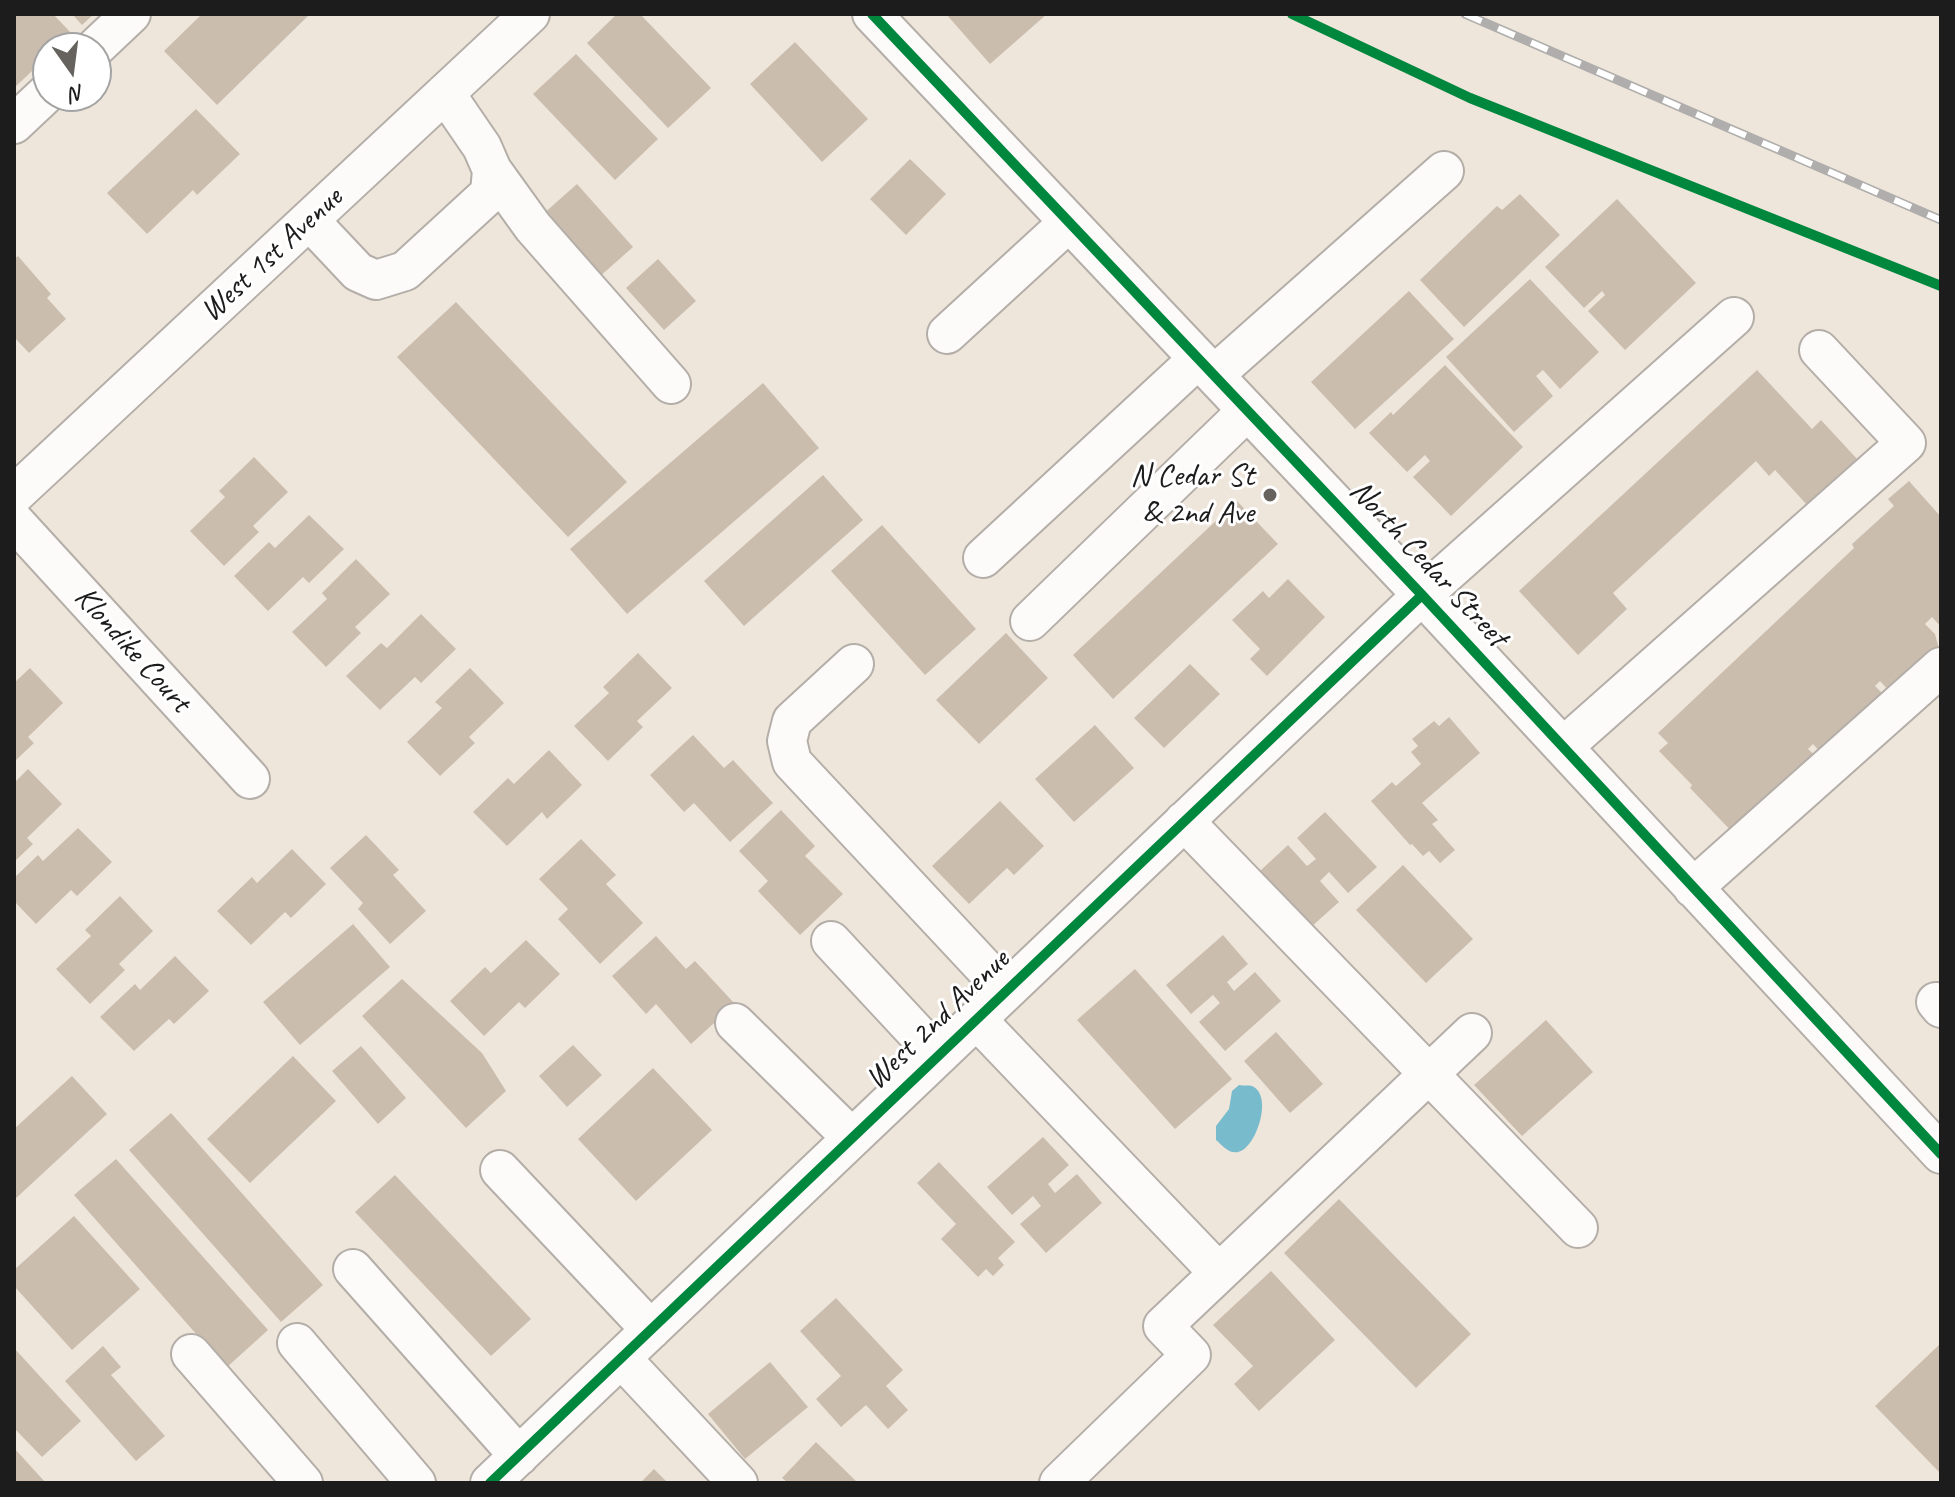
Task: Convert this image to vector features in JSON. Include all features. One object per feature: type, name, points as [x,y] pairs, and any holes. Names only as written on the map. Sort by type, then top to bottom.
[{"type":"street","points":[[112,32],[131,14]]},
{"type":"street","name":"West 1st Avenue","points":[[14,495],[530,14]]},
{"type":"street","name":"North Cedar Street","points":[[872,14],[1422,595],[1693,888],[1933,1130]]},
{"type":"street","points":[[445,93],[482,147],[492,170],[533,227],[671,384]]},
{"type":"street","points":[[14,124],[32,107]]},
{"type":"street","points":[[309,220],[358,272],[376,280],[405,271],[490,193],[492,170]]},
{"type":"street","points":[[983,558],[1206,367],[1444,171]]},
{"type":"street","points":[[947,334],[1069,222]]},
{"type":"street","name":"West 2nd Avenue","points":[[490,1483],[1422,595],[1734,317]]},
{"type":"street","points":[[1563,747],[1906,443],[1819,350]]},
{"type":"street","points":[[1030,621],[1247,411]]},
{"type":"street","name":"Klondike Court","points":[[14,521],[250,779]]},
{"type":"street","points":[[854,664],[792,721],[787,741],[792,762],[1006,991]]},
{"type":"street","points":[[1693,888],[1941,667]]},
{"type":"street","points":[[1184,821],[1578,1228]]},
{"type":"street","points":[[831,941],[938,1056]]},
{"type":"street","points":[[977,1020],[1218,1272]]},
{"type":"street","points":[[735,1023],[852,1138]]},
{"type":"street","points":[[1059,1483],[1191,1355],[1163,1326],[1472,1033]]},
{"type":"street","points":[[500,1170],[651,1330]]},
{"type":"street","points":[[353,1269],[519,1456]]},
{"type":"street","points":[[297,1343],[416,1483]]},
{"type":"street","points":[[191,1354],[303,1483]]},
{"type":"street","points":[[621,1358],[738,1483]]},
{"type":"water","points":[[1239,1085],[1252,1086],[1258,1091],[1262,1110],[1251,1142],[1245,1149],[1232,1152],[1216,1140],[1216,1126],[1229,1109],[1232,1091]]},
{"type":"building","points":[[14,14],[53,14],[70,32],[32,32],[32,71],[14,88]]},
{"type":"building","points":[[72,14],[94,14],[82,25]]},
{"type":"building","points":[[202,14],[310,14],[217,105],[164,51]]},
{"type":"building","points":[[617,14],[640,14],[711,88],[668,128],[587,43]]},
{"type":"building","points":[[946,14],[1047,14],[990,64]]},
{"type":"building","points":[[795,42],[868,119],[822,162],[750,84]]},
{"type":"building","points":[[576,54],[658,139],[615,180],[533,94]]},
{"type":"building","points":[[196,109],[240,154],[197,195],[193,190],[147,234],[107,193]]},
{"type":"building","points":[[910,159],[946,194],[906,235],[870,199]]},
{"type":"building","points":[[577,184],[633,247],[598,278],[542,215]]},
{"type":"building","points":[[1520,194],[1560,235],[1464,327],[1420,280],[1497,206],[1502,210]]},
{"type":"building","points":[[1617,199],[1696,283],[1625,350],[1588,311],[1605,295],[1602,291],[1584,308],[1545,267]]},
{"type":"building","points":[[18,256],[51,294],[47,298],[66,319],[29,353],[14,337],[14,259]]},
{"type":"building","points":[[658,259],[696,301],[664,330],[626,288]]},
{"type":"building","points":[[1530,279],[1599,352],[1560,389],[1543,370],[1536,376],[1553,396],[1514,432],[1446,357]]},
{"type":"building","points":[[1409,291],[1454,339],[1355,429],[1311,382]]},
{"type":"building","points":[[456,302],[627,482],[568,537],[397,357]]},
{"type":"building","points":[[1445,365],[1523,447],[1451,516],[1413,477],[1430,461],[1425,455],[1407,472],[1369,433],[1391,412],[1393,415]]},
{"type":"building","points":[[1757,370],[1812,429],[1821,420],[1858,460],[1808,506],[1775,470],[1769,476],[1756,461],[1613,593],[1627,609],[1578,655],[1519,591]]},
{"type":"building","points":[[763,383],[819,448],[627,614],[570,549]]},
{"type":"building","points":[[254,457],[288,492],[253,526],[259,532],[224,566],[190,531],[225,497],[219,491]]},
{"type":"building","points":[[823,475],[863,520],[744,626],[704,581]]},
{"type":"building","points":[[1909,481],[1941,517],[1941,627],[1932,617],[1925,624],[1935,634],[1939,649],[1892,694],[1880,681],[1875,686],[1887,698],[1825,757],[1813,744],[1808,749],[1820,760],[1738,838],[1659,751],[1668,743],[1658,733],[1854,548],[1852,544],[1894,506],[1888,499]]},
{"type":"building","points":[[1237,501],[1278,544],[1113,699],[1073,655]]},
{"type":"building","points":[[309,515],[344,549],[309,583],[303,577],[268,611],[234,576],[269,542],[275,548]]},
{"type":"building","points":[[882,525],[976,629],[925,675],[831,571]]},
{"type":"building","points":[[356,559],[390,594],[355,627],[361,633],[326,667],[292,632],[327,599],[322,593]]},
{"type":"building","points":[[1288,579],[1325,617],[1267,676],[1250,659],[1260,649],[1232,620],[1263,591],[1269,598]]},
{"type":"building","points":[[421,614],[456,649],[421,683],[415,677],[380,710],[346,676],[381,643],[387,648]]},
{"type":"building","points":[[1006,633],[1048,678],[979,744],[936,700]]},
{"type":"building","points":[[638,653],[672,688],[637,721],[643,727],[608,761],[574,726],[609,693],[603,687]]},
{"type":"building","points":[[1190,664],[1220,694],[1164,748],[1134,718]]},
{"type":"building","points":[[30,668],[63,703],[28,737],[34,743],[14,762],[14,683]]},
{"type":"building","points":[[470,668],[504,703],[469,737],[475,743],[440,776],[407,742],[442,708],[435,702]]},
{"type":"building","points":[[1449,717],[1480,753],[1422,803],[1438,820],[1432,824],[1455,850],[1440,863],[1429,851],[1423,856],[1410,845],[1371,801],[1392,782],[1396,786],[1421,764],[1411,752],[1418,746],[1412,739],[1434,721],[1439,726]]},
{"type":"building","points":[[1095,725],[1134,768],[1074,822],[1035,779]]},
{"type":"building","points":[[693,735],[724,768],[733,760],[773,803],[730,842],[694,803],[684,812],[650,775]]},
{"type":"building","points":[[549,750],[582,785],[547,819],[542,812],[507,846],[473,812],[508,778],[514,784]]},
{"type":"building","points":[[28,769],[62,804],[27,838],[33,844],[14,862],[14,783]]},
{"type":"building","points":[[1000,801],[1044,846],[1014,875],[1007,868],[969,904],[932,866]]},
{"type":"building","points":[[781,810],[815,846],[805,856],[843,894],[800,935],[758,891],[768,881],[739,851]]},
{"type":"building","points":[[1325,812],[1377,867],[1348,893],[1329,872],[1320,881],[1339,902],[1311,927],[1260,871],[1288,845],[1307,866],[1316,859],[1297,838]]},
{"type":"building","points":[[78,828],[112,862],[77,896],[71,890],[36,924],[14,901],[14,878],[38,855],[43,861]]},
{"type":"building","points":[[366,835],[399,870],[393,875],[426,911],[390,944],[358,909],[363,903],[330,868]]},
{"type":"building","points":[[581,839],[616,875],[606,884],[643,923],[600,964],[558,919],[568,909],[539,879]]},
{"type":"building","points":[[292,849],[326,884],[291,918],[285,912],[251,945],[217,911],[252,877],[257,883]]},
{"type":"building","points":[[1403,865],[1473,939],[1426,983],[1356,910]]},
{"type":"building","points":[[120,896],[153,931],[119,964],[125,970],[90,1004],[56,969],[91,936],[85,930]]},
{"type":"building","points":[[353,924],[390,967],[300,1045],[263,1002]]},
{"type":"building","points":[[1223,935],[1248,964],[1227,982],[1234,991],[1255,972],[1281,1001],[1225,1051],[1199,1022],[1220,1003],[1213,995],[1191,1014],[1166,985]]},
{"type":"building","points":[[656,936],[686,969],[695,961],[735,1004],[691,1044],[656,1004],[646,1014],[612,976]]},
{"type":"building","points":[[526,940],[560,974],[525,1008],[519,1002],[484,1036],[450,1001],[485,967],[491,973]]},
{"type":"building","points":[[175,956],[209,991],[174,1024],[169,1019],[134,1051],[100,1017],[135,984],[140,990]]},
{"type":"building","points":[[1135,969],[1232,1079],[1175,1129],[1077,1020]]},
{"type":"building","points":[[402,979],[482,1053],[506,1091],[466,1128],[362,1016]]},
{"type":"building","points":[[1546,1020],[1593,1072],[1522,1136],[1474,1085]]},
{"type":"building","points":[[1276,1032],[1323,1084],[1290,1113],[1244,1061]]},
{"type":"building","points":[[573,1045],[602,1075],[567,1107],[539,1076]]},
{"type":"building","points":[[361,1046],[406,1098],[378,1124],[332,1071]]},
{"type":"building","points":[[293,1056],[336,1101],[250,1183],[207,1139]]},
{"type":"building","points":[[653,1068],[712,1130],[636,1201],[578,1139]]},
{"type":"building","points":[[72,1076],[107,1114],[14,1200],[14,1129]]},
{"type":"building","points":[[171,1113],[323,1285],[281,1322],[129,1150]]},
{"type":"building","points":[[1043,1137],[1069,1165],[1048,1184],[1055,1193],[1077,1174],[1102,1203],[1046,1253],[1020,1224],[1041,1206],[1033,1196],[1012,1215],[987,1187]]},
{"type":"building","points":[[116,1159],[268,1330],[226,1368],[74,1195]]},
{"type":"building","points":[[939,1162],[1015,1242],[998,1258],[1004,1265],[993,1276],[986,1269],[978,1277],[941,1239],[956,1224],[917,1183]]},
{"type":"building","points":[[395,1175],[531,1319],[491,1356],[355,1212]]},
{"type":"building","points":[[1339,1199],[1471,1334],[1416,1388],[1284,1253]]},
{"type":"building","points":[[74,1216],[140,1289],[72,1350],[14,1286],[14,1270]]},
{"type":"building","points":[[1271,1271],[1335,1340],[1259,1411],[1234,1384],[1253,1366],[1213,1325]]},
{"type":"building","points":[[836,1298],[903,1370],[886,1386],[908,1410],[888,1429],[866,1405],[841,1427],[816,1399],[841,1376],[800,1331]]},
{"type":"building","points":[[1941,1343],[1941,1474],[1875,1406]]},
{"type":"building","points":[[103,1346],[121,1367],[111,1375],[165,1436],[136,1461],[65,1381]]},
{"type":"building","points":[[14,1348],[81,1421],[42,1457],[14,1428]]},
{"type":"building","points":[[770,1362],[808,1407],[745,1459],[708,1414]]},
{"type":"building","points":[[816,1442],[858,1483],[788,1483],[782,1478]]},
{"type":"building","points":[[14,1448],[46,1483],[14,1483]]},
{"type":"building","points":[[654,1469],[668,1483],[640,1483]]},
{"type":"railway","points":[[1465,14],[1941,220]]},
{"type":"cycle path","points":[[872,14],[1422,595],[1941,1154]]},
{"type":"cycle path","points":[[1292,14],[1470,98],[1941,286]]},
{"type":"cycle path","points":[[490,1483],[1422,595]]},
{"type":"place","name":"N Cedar St & 2nd Ave","points":[[1270,495]]}]
